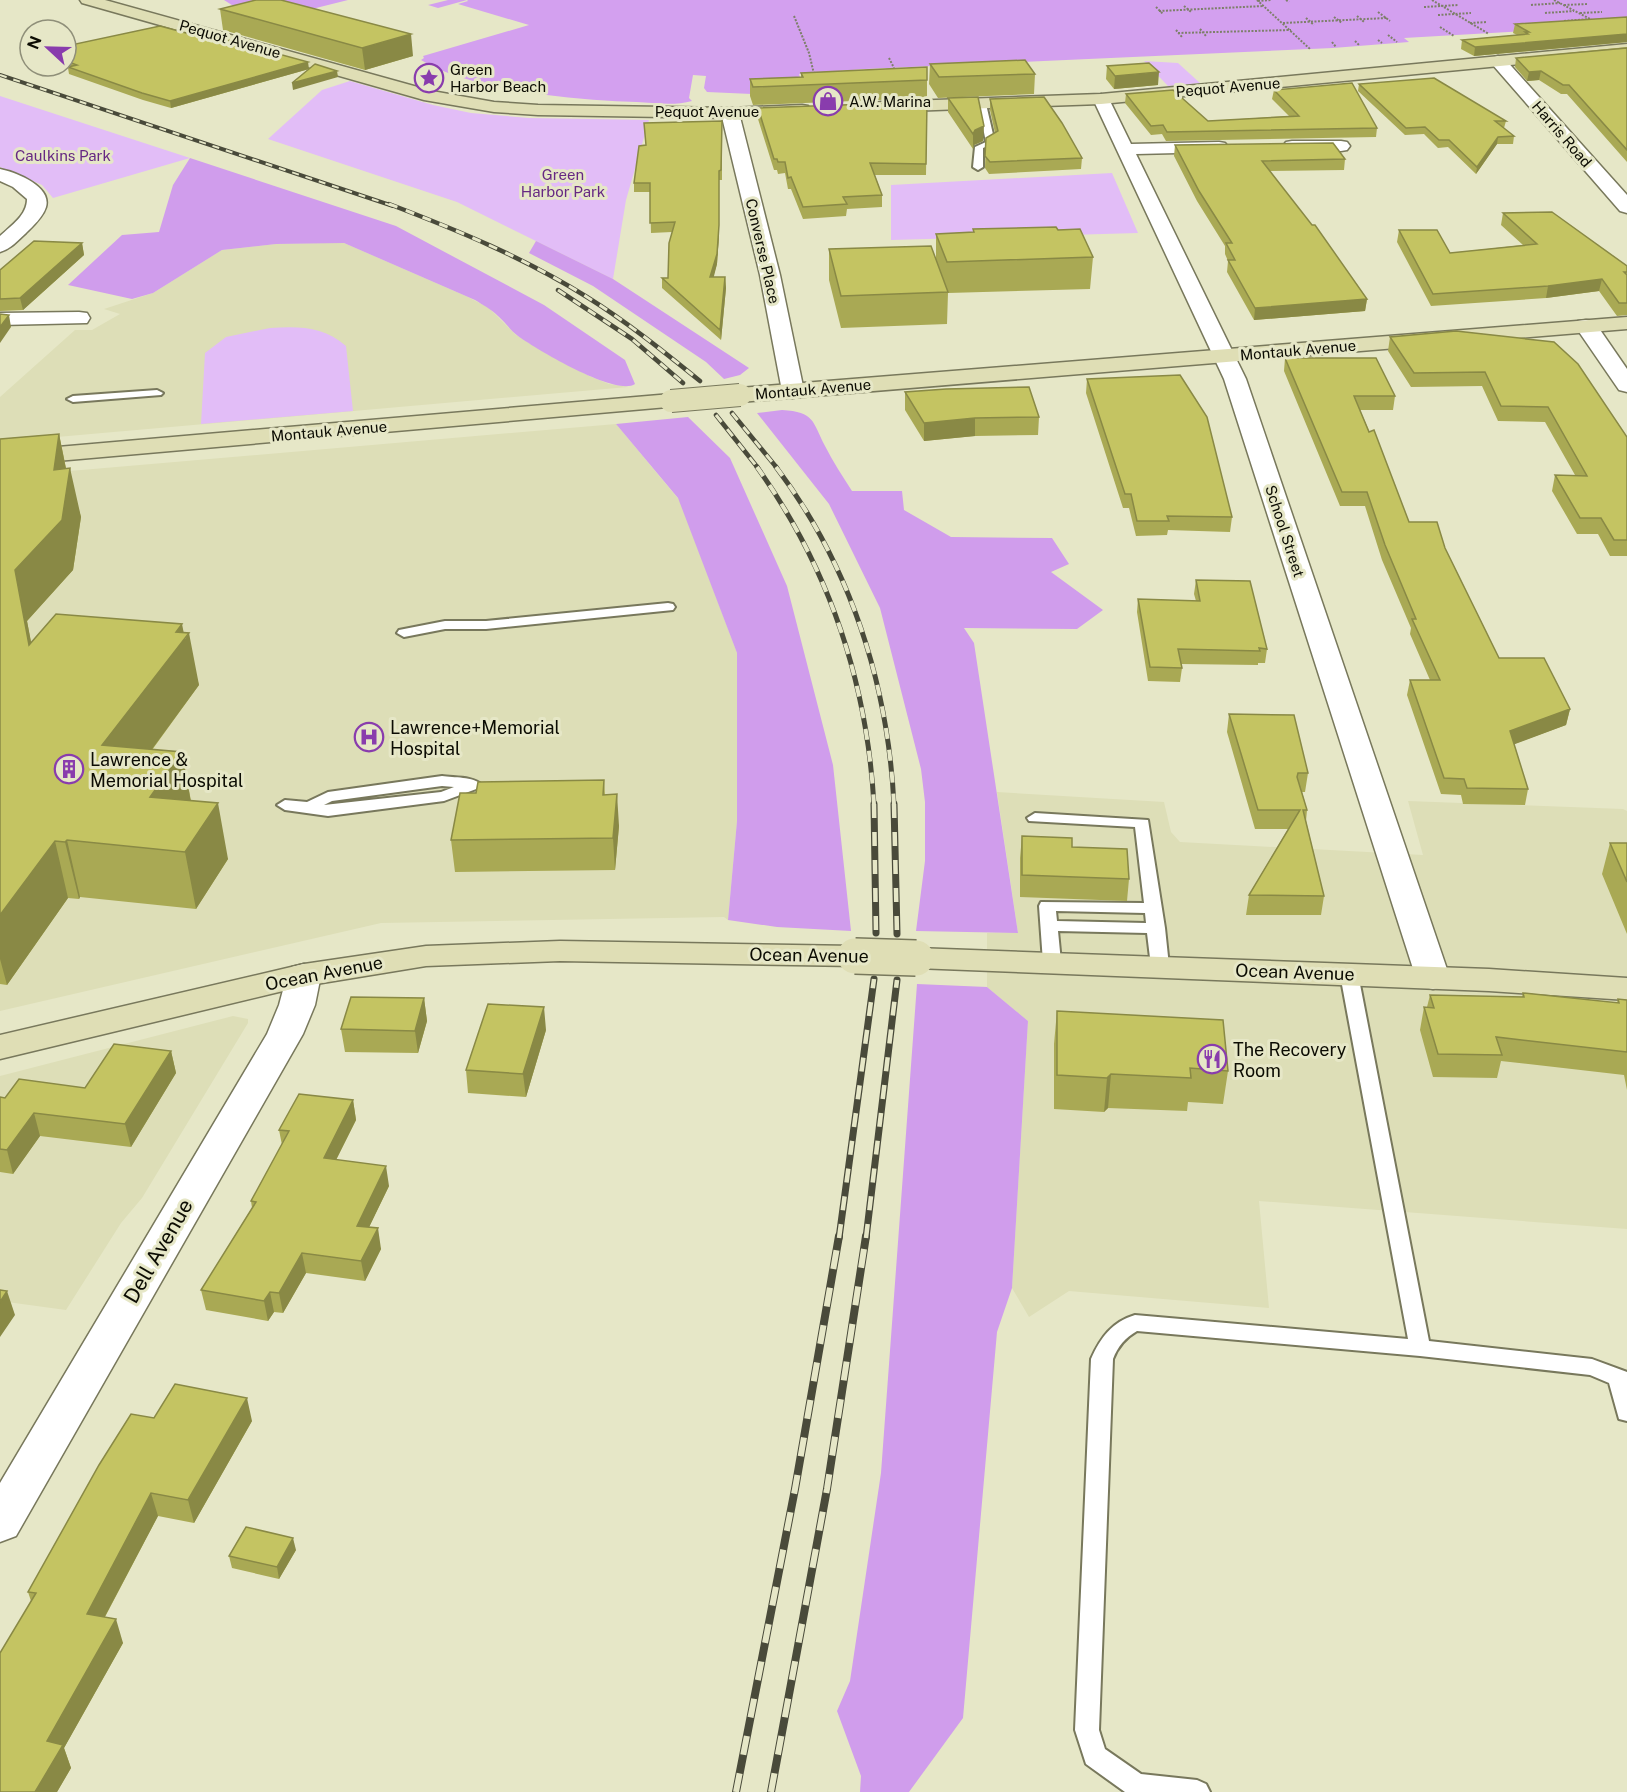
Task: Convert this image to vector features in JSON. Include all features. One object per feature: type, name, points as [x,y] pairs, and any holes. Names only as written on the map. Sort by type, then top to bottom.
[{"type":"street","name":"Pequot Avenue","points":[[87,0],[430,96],[472,104],[549,110],[730,113],[819,110]]},
{"type":"street","name":"Pequot Avenue","points":[[864,108],[1101,99],[1627,49]]},
{"type":"street","name":"Harris Road","points":[[1498,61],[1627,207]]},
{"type":"street","name":"School Street","points":[[1101,99],[1235,379],[1433,978]]},
{"type":"street","name":"Converse Place","points":[[730,113],[770,275],[793,391]]},
{"type":"street","points":[[1273,147],[1341,146]]},
{"type":"street","points":[[1125,148],[1238,147]]},
{"type":"street","points":[[0,174],[22,183],[31,190],[38,202],[37,210],[30,219],[0,246]]},
{"type":"street","points":[[0,319],[79,318]]},
{"type":"street","name":"Montauk Avenue","points":[[0,459],[740,395],[1627,323]]},
{"type":"street","points":[[1586,326],[1627,385]]},
{"type":"street","name":"Ocean Avenue","points":[[0,1047],[304,975],[426,956],[513,951],[855,956],[1052,962],[1627,988]]},
{"type":"street","name":"Dell Avenue","points":[[0,1523],[285,1034],[297,1005],[304,975]]},
{"type":"lane","points":[[978,167],[980,147],[991,143],[982,104]]},
{"type":"lane","points":[[73,399],[157,393]]},
{"type":"lane","points":[[486,625],[668,607]]},
{"type":"lane","points":[[285,805],[328,811],[444,796],[474,785],[442,781],[328,797],[310,807]]},
{"type":"lane","points":[[1035,818],[1142,823],[1160,966]]},
{"type":"lane","points":[[1052,962],[1047,906],[1154,908]]},
{"type":"lane","points":[[1049,926],[1157,928]]},
{"type":"lane","points":[[1349,974],[1420,1348]]},
{"type":"lane","points":[[1197,1792],[1136,1785],[1095,1756],[1087,1730],[1102,1359],[1108,1344],[1122,1328],[1135,1323],[1420,1348],[1592,1367],[1619,1378],[1627,1413]]},
{"type":"path","points":[[1257,0],[1272,0]]},
{"type":"path","points":[[1257,0],[1310,49]]},
{"type":"path","points":[[1432,0],[1489,34]]},
{"type":"path","points":[[1554,0],[1598,23]]},
{"type":"path","points":[[1531,5],[1588,4]]},
{"type":"path","points":[[1208,5],[1217,12]]},
{"type":"path","points":[[1234,5],[1243,11]]},
{"type":"path","points":[[1424,7],[1458,5]]},
{"type":"path","points":[[1184,6],[1191,12]]},
{"type":"path","points":[[1159,11],[1264,6]]},
{"type":"path","points":[[1156,7],[1163,14]]},
{"type":"path","points":[[1545,13],[1575,11]]},
{"type":"path","points":[[1378,12],[1390,21]]},
{"type":"path","points":[[1579,13],[1602,12]]},
{"type":"path","points":[[1438,15],[1471,13]]},
{"type":"path","points":[[794,16],[809,53],[814,74]]},
{"type":"path","points":[[1357,16],[1364,22]]},
{"type":"path","points":[[1334,17],[1342,23]]},
{"type":"path","points":[[1306,18],[1314,25]]},
{"type":"path","points":[[1283,23],[1387,18]]},
{"type":"path","points":[[1564,21],[1590,19]]},
{"type":"path","points":[[1470,23],[1487,22]]},
{"type":"path","points":[[1257,27],[1259,31]]},
{"type":"path","points":[[1440,27],[1454,36]]},
{"type":"path","points":[[1226,28],[1229,32]]},
{"type":"path","points":[[1200,29],[1206,36]]},
{"type":"path","points":[[1176,30],[1182,37]]},
{"type":"path","points":[[1178,33],[1290,30]]},
{"type":"path","points":[[1246,31],[1249,35]]},
{"type":"path","points":[[1267,31],[1271,34]]},
{"type":"path","points":[[1223,32],[1227,35]]},
{"type":"path","points":[[1388,35],[1396,42]]},
{"type":"path","points":[[1378,40],[1382,43]]},
{"type":"path","points":[[1355,41],[1359,45]]},
{"type":"path","points":[[1332,42],[1336,47]]},
{"type":"path","points":[[889,58],[894,68]]},
{"type":"shaded area","points":[[224,0],[348,0],[312,9],[243,10],[221,13],[235,7]]},
{"type":"shaded area","points":[[448,0],[467,0],[438,8],[428,5]]},
{"type":"shaded area","points":[[467,0],[1627,0],[1627,25],[1404,38],[1409,42],[1333,48],[799,74],[804,91],[752,94],[707,92],[704,88],[706,76],[693,75],[689,98],[692,101],[664,104],[585,99],[525,92],[467,79],[442,71],[421,60],[423,56],[529,25],[458,4]]},
{"type":"shaded area","points":[[190,158],[396,226],[544,305],[625,360],[635,384],[625,386],[611,384],[576,370],[518,336],[487,307],[475,300],[344,243],[276,244],[222,250],[153,293],[132,299],[68,285],[122,235],[159,232],[173,185]]},
{"type":"shaded area","points":[[536,241],[613,279],[749,368],[740,375],[724,379],[706,362],[593,286],[529,253]]},
{"type":"shaded area","points":[[344,243],[468,297],[489,308],[516,335],[533,345],[589,376],[609,384],[628,387],[0,442],[0,397],[75,330],[92,330],[120,314],[104,309],[153,293],[222,250],[276,244]]},
{"type":"shaded area","points":[[782,410],[801,413],[811,419],[831,458],[852,491],[902,491],[904,510],[951,537],[1052,538],[1069,564],[1051,572],[1103,610],[1077,629],[964,628],[974,643],[1018,933],[916,931],[925,861],[925,802],[921,769],[880,608],[829,504],[757,413]]},
{"type":"shaded area","points":[[688,417],[730,458],[787,586],[833,765],[851,931],[777,927],[728,920],[737,821],[737,653],[678,498],[616,424]]},
{"type":"shaded area","name":"Lawrence+Memorial Hospital","points":[[616,424],[680,501],[737,653],[737,821],[728,920],[724,917],[381,923],[0,1011],[0,477]]},
{"type":"shaded area","points":[[997,792],[1164,802],[1171,832],[1180,842],[1423,855],[1408,801],[1623,809],[1627,811],[1627,1229],[1259,1201],[1269,1308],[1069,1291],[1029,1317],[1012,1288],[1028,1021],[987,987],[987,933],[1018,932]]},
{"type":"shaded area","points":[[917,984],[987,987],[1028,1021],[1012,1288],[997,1332],[963,1718],[909,1792],[860,1792],[861,1776],[837,1711],[850,1681],[881,1473]]},
{"type":"shaded area","points":[[233,1016],[248,1019],[248,1023],[142,1198],[121,1223],[66,1310],[0,1301],[0,1076]]},
{"type":"green space","points":[[1144,61],[1178,63],[1200,83],[1168,86]]},
{"type":"green space","name":"Green Harbor Park","points":[[350,81],[433,105],[471,113],[529,118],[649,120],[626,200],[613,279],[457,202],[268,139],[322,90]]},
{"type":"green space","name":"Caulkins Park","points":[[0,96],[190,158],[53,198],[42,185],[0,167]]},
{"type":"green space","points":[[1112,173],[1138,233],[891,240],[891,185]]},
{"type":"green space","points":[[291,327],[320,331],[338,339],[346,346],[353,411],[201,424],[205,353],[226,337],[270,328]]},
{"type":"building","points":[[256,0],[281,0],[411,34],[362,48],[220,9]]},
{"type":"building","points":[[1627,17],[1627,34],[1475,47],[1462,40],[1528,34],[1525,32],[1529,32],[1515,24]]},
{"type":"building","points":[[160,26],[186,33],[195,31],[308,62],[170,101],[78,71],[78,43]]},
{"type":"building","points":[[1627,48],[1627,150],[1569,85],[1563,85],[1541,71],[1529,72],[1516,58]]},
{"type":"building","points":[[1025,60],[1035,74],[939,77],[930,64]]},
{"type":"building","points":[[1149,63],[1159,72],[1115,76],[1107,66]]},
{"type":"building","points":[[315,64],[337,71],[292,83]]},
{"type":"building","points":[[927,67],[927,80],[753,87],[750,79],[803,77],[801,73]]},
{"type":"building","points":[[1434,78],[1506,121],[1495,121],[1514,136],[1498,137],[1477,167],[1449,140],[1439,140],[1425,127],[1406,128],[1359,84]]},
{"type":"building","points":[[1352,83],[1377,128],[1167,132],[1163,125],[1151,126],[1126,94],[1173,90],[1208,121],[1299,116],[1274,90]]},
{"type":"building","points":[[978,97],[984,126],[975,130],[973,134],[948,98]]},
{"type":"building","points":[[1044,97],[1082,158],[990,162],[985,156],[986,138],[998,131],[990,99]]},
{"type":"building","points":[[927,102],[926,164],[870,163],[882,195],[843,197],[847,204],[803,207],[791,177],[788,178],[785,162],[778,162],[774,159],[758,108]]},
{"type":"building","points":[[722,121],[717,254],[710,277],[725,277],[720,330],[662,278],[668,278],[669,243],[675,222],[650,223],[650,183],[634,183],[639,146],[646,145],[644,123]]},
{"type":"building","points":[[1333,143],[1345,159],[1262,161],[1312,225],[1315,225],[1367,299],[1255,308],[1228,260],[1235,260],[1226,243],[1232,243],[1199,191],[1175,145]]},
{"type":"building","points":[[1552,212],[1627,266],[1627,272],[1624,272],[1627,275],[1627,303],[1619,303],[1602,279],[1548,286],[1433,294],[1399,230],[1437,230],[1450,253],[1537,244],[1503,213]]},
{"type":"building","points":[[1056,227],[1058,230],[1080,229],[1093,257],[947,262],[936,234],[974,232],[973,229]]},
{"type":"building","points":[[34,241],[82,243],[20,298],[0,299],[0,270]]},
{"type":"building","points":[[931,246],[948,292],[841,296],[829,249]]},
{"type":"building","points":[[0,314],[9,315],[0,327]]},
{"type":"building","points":[[1456,331],[1554,342],[1578,364],[1627,437],[1627,540],[1614,540],[1601,518],[1580,518],[1555,475],[1587,476],[1548,407],[1501,406],[1485,372],[1414,373],[1390,337]]},
{"type":"building","points":[[1285,358],[1376,358],[1395,396],[1354,396],[1369,432],[1374,430],[1409,522],[1437,522],[1445,548],[1499,658],[1544,658],[1570,709],[1510,731],[1528,789],[1467,788],[1464,779],[1444,778],[1410,680],[1440,680],[1412,619],[1416,619],[1385,545],[1367,492],[1342,492]]},
{"type":"building","points":[[1180,375],[1207,417],[1232,517],[1167,516],[1169,521],[1137,521],[1131,494],[1125,494],[1087,379]]},
{"type":"building","points":[[1029,387],[1039,417],[975,418],[924,423],[905,392],[946,389]]},
{"type":"building","points":[[59,434],[54,470],[70,468],[62,520],[15,570],[29,645],[56,614],[182,624],[176,632],[189,633],[102,745],[182,752],[150,797],[218,803],[185,852],[67,840],[65,842],[55,841],[0,915],[0,439]]},
{"type":"building","points":[[1196,580],[1250,581],[1267,649],[1259,648],[1260,651],[1178,649],[1182,668],[1150,667],[1138,599],[1200,601]]},
{"type":"building","points":[[1229,714],[1294,715],[1308,773],[1298,773],[1297,777],[1307,810],[1303,810],[1324,896],[1249,895],[1300,810],[1258,810]]},
{"type":"building","points":[[604,780],[603,795],[617,794],[613,838],[451,840],[460,793],[476,793],[478,782]]},
{"type":"building","points":[[1022,836],[1072,838],[1072,847],[1127,849],[1129,879],[1022,875]]},
{"type":"building","points":[[1610,843],[1627,843],[1627,882]]},
{"type":"building","points":[[1523,993],[1619,1003],[1618,999],[1627,1000],[1627,1052],[1496,1037],[1502,1055],[1438,1054],[1424,1007],[1434,1008],[1430,995],[1524,997]]},
{"type":"building","points":[[351,997],[424,998],[415,1031],[341,1029]]},
{"type":"building","points":[[488,1004],[544,1007],[523,1074],[466,1070]]},
{"type":"building","points":[[1057,1011],[1223,1020],[1228,1071],[1190,1068],[1191,1078],[1111,1074],[1107,1078],[1057,1075]]},
{"type":"building","points":[[114,1044],[171,1051],[125,1124],[34,1113],[7,1150],[0,1149],[0,1097],[5,1098],[19,1079],[85,1088]]},
{"type":"building","points":[[299,1094],[353,1100],[324,1158],[386,1166],[357,1226],[378,1228],[361,1261],[302,1253],[279,1293],[270,1292],[264,1301],[201,1290],[256,1202],[251,1201],[289,1131],[279,1130]]},
{"type":"building","points":[[0,1290],[7,1291],[0,1302]]},
{"type":"building","points":[[175,1384],[247,1398],[188,1500],[151,1493],[87,1614],[116,1619],[47,1741],[63,1745],[35,1792],[0,1792],[0,1653],[36,1593],[28,1592],[99,1465],[131,1414],[154,1418]]},
{"type":"building","points":[[246,1527],[293,1538],[277,1567],[229,1556]]},
{"type":"railway","points":[[0,75],[393,206]]},
{"type":"railway","points":[[389,204],[490,246],[563,283],[631,327],[700,381]]},
{"type":"railway","points":[[558,290],[632,339],[683,383]]},
{"type":"railway","points":[[732,413],[777,468]]},
{"type":"railway","points":[[716,415],[758,468]]},
{"type":"railway","points":[[757,467],[805,545],[840,628],[863,714],[874,805]]},
{"type":"railway","points":[[776,467],[825,544],[861,627],[874,670],[883,714],[894,805]]},
{"type":"railway","points":[[874,804],[876,933]]},
{"type":"railway","points":[[894,804],[897,934]]},
{"type":"railway","points":[[839,1238],[874,979]]},
{"type":"railway","points":[[866,1238],[897,980]]},
{"type":"railway","points":[[736,1792],[795,1489],[839,1236]]},
{"type":"railway","points":[[771,1792],[827,1489],[866,1236]]},
{"type":"place","name":"Green Harbor Beach","points":[[429,78]]},
{"type":"place","name":"A.W. Marina","points":[[828,101]]},
{"type":"place","name":"Lawrence+Memorial Hospital","points":[[369,737]]},
{"type":"place","name":"Lawrence & Memorial Hospital","points":[[69,769]]},
{"type":"place","name":"The Recovery Room","points":[[1212,1059]]}]
